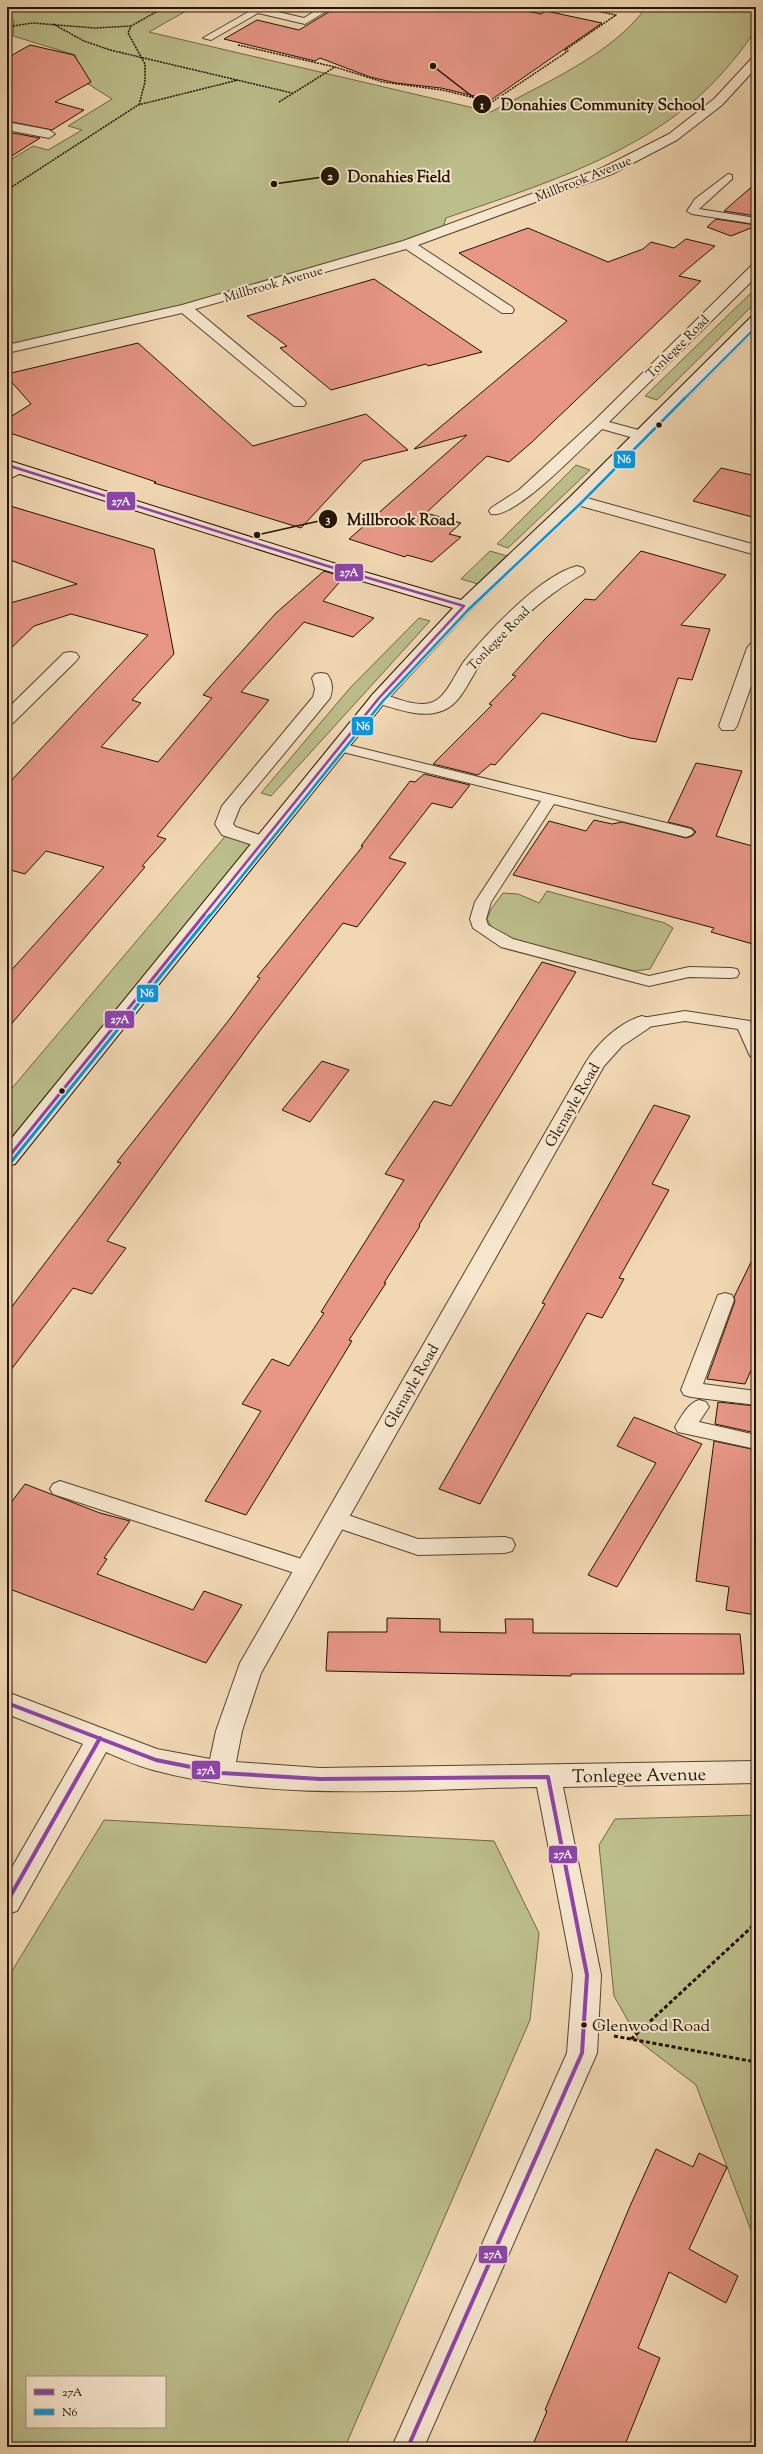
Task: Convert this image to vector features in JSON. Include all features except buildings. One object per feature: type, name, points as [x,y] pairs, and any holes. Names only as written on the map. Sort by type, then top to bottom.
[{"type":"street","name":"Millbrook Avenue","points":[[7,349],[185,308],[408,244],[607,171],[639,156],[672,137],[718,102],[756,61]]},
{"type":"street","points":[[7,126],[49,134]]},
{"type":"street","points":[[408,244],[507,310]]},
{"type":"street","name":"Tonlegee Road","points":[[497,511],[525,493],[599,424],[756,269]]},
{"type":"street","points":[[185,308],[299,403]]},
{"type":"street","points":[[7,1159],[379,698],[464,606],[576,500],[756,320]]},
{"type":"street","points":[[599,424],[641,435]]},
{"type":"street","points":[[11,470],[392,586],[464,606]]},
{"type":"street","points":[[576,500],[756,550]]},
{"type":"street","name":"Tonlegee Road","points":[[379,698],[422,708],[432,708],[444,704],[454,694],[464,674],[486,647],[536,598],[558,581],[577,571]]},
{"type":"street","points":[[728,726],[756,648]]},
{"type":"street","points":[[7,719],[70,657]]},
{"type":"street","points":[[262,842],[229,831],[224,824],[231,806],[321,698],[324,689],[321,678]]},
{"type":"street","name":"Glenayle Road","points":[[222,1773],[229,1731],[249,1671],[596,1062],[615,1041],[642,1023]]},
{"type":"street","name":"Tonlegee Avenue","points":[[7,1703],[156,1760],[222,1773],[320,1779],[548,1777],[756,1772]]},
{"type":"street","points":[[7,1902],[100,1738]]},
{"type":"street","points":[[408,2447],[582,2053],[586,1975],[548,1777]]},
{"type":"lane","points":[[208,38],[257,10],[305,21],[328,7]]},
{"type":"lane","points":[[728,177],[699,200],[692,211],[756,221]]},
{"type":"lane","points":[[340,747],[686,832]]},
{"type":"lane","points":[[550,799],[484,902],[478,919],[481,928],[507,943],[649,981],[662,980],[681,973],[701,971],[731,973]]},
{"type":"lane","points":[[642,1023],[685,1016],[744,1025],[756,1052]]},
{"type":"lane","points":[[725,1300],[691,1390],[756,1398]]},
{"type":"lane","points":[[699,1407],[685,1427],[756,1442]]},
{"type":"lane","points":[[60,1489],[307,1569]]},
{"type":"lane","points":[[336,1519],[418,1546],[505,1545]]},
{"type":"path","points":[[7,27],[32,23],[95,28],[131,26],[165,7]]},
{"type":"path","points":[[208,38],[336,67],[383,82],[442,90],[492,102],[568,51],[565,50],[616,15],[592,10],[595,8]]},
{"type":"path","points":[[53,24],[84,41],[143,57],[292,93]]},
{"type":"path","points":[[131,26],[128,33],[133,44],[143,57],[146,79],[138,105]]},
{"type":"path","points":[[279,102],[336,67]]},
{"type":"path","points":[[7,190],[138,105],[189,91],[238,80]]},
{"type":"path","points":[[631,2040],[756,1923]]},
{"type":"path","points":[[584,2030],[631,2040],[756,2062]]},
{"type":"green space","points":[[7,7],[193,7],[149,32],[491,112],[575,67],[596,54],[632,24],[646,7],[723,7],[756,11],[756,26],[749,40],[730,64],[702,94],[671,119],[636,141],[600,160],[523,191],[446,218],[442,231],[185,308],[7,346],[7,162],[33,146],[48,150],[82,130],[68,126],[112,99],[85,82],[75,55],[13,36],[14,20],[7,18]]},
{"type":"green space","points":[[756,288],[756,302],[657,400],[645,396]]},
{"type":"green space","points":[[576,465],[590,470],[508,548],[497,544]]},
{"type":"green space","points":[[490,551],[514,558],[485,586],[461,579]]},
{"type":"green space","points":[[419,618],[430,621],[271,796],[261,793],[350,688]]},
{"type":"green space","points":[[233,827],[260,845],[7,1159],[7,1094]]},
{"type":"green space","points":[[547,891],[665,923],[673,928],[650,969],[634,971],[511,940],[492,928],[487,919],[491,909],[503,893],[518,894],[539,903]]},
{"type":"green space","points":[[756,1815],[755,2241],[696,2085],[640,2042],[614,1996],[599,1845],[615,1819]]},
{"type":"green space","points":[[104,1820],[494,1841],[539,1933],[530,2020],[345,2447],[7,2447],[7,1979]]},
{"type":"transit line","name":"N6","points":[[11,1162],[383,701],[468,610],[580,504],[756,327]]},
{"type":"transit line","name":"27A","points":[[7,465],[324,565],[464,606]]},
{"type":"transit line","name":"27A","points":[[7,1159],[379,698],[464,606]]},
{"type":"transit line","name":"27A","points":[[7,1703],[156,1760],[221,1773],[320,1779],[548,1777],[587,1975],[582,2053],[408,2447]]},
{"type":"transit line","name":"27A","points":[[7,1902],[100,1738]]},
{"type":"place","name":"Donahies Community School","points":[[433,66]]},
{"type":"place","name":"Donahies Field","points":[[274,184]]},
{"type":"place","name":"Millbrook Road","points":[[257,535]]},
{"type":"place","name":"Glenwood Road","points":[[584,2025]]}]
